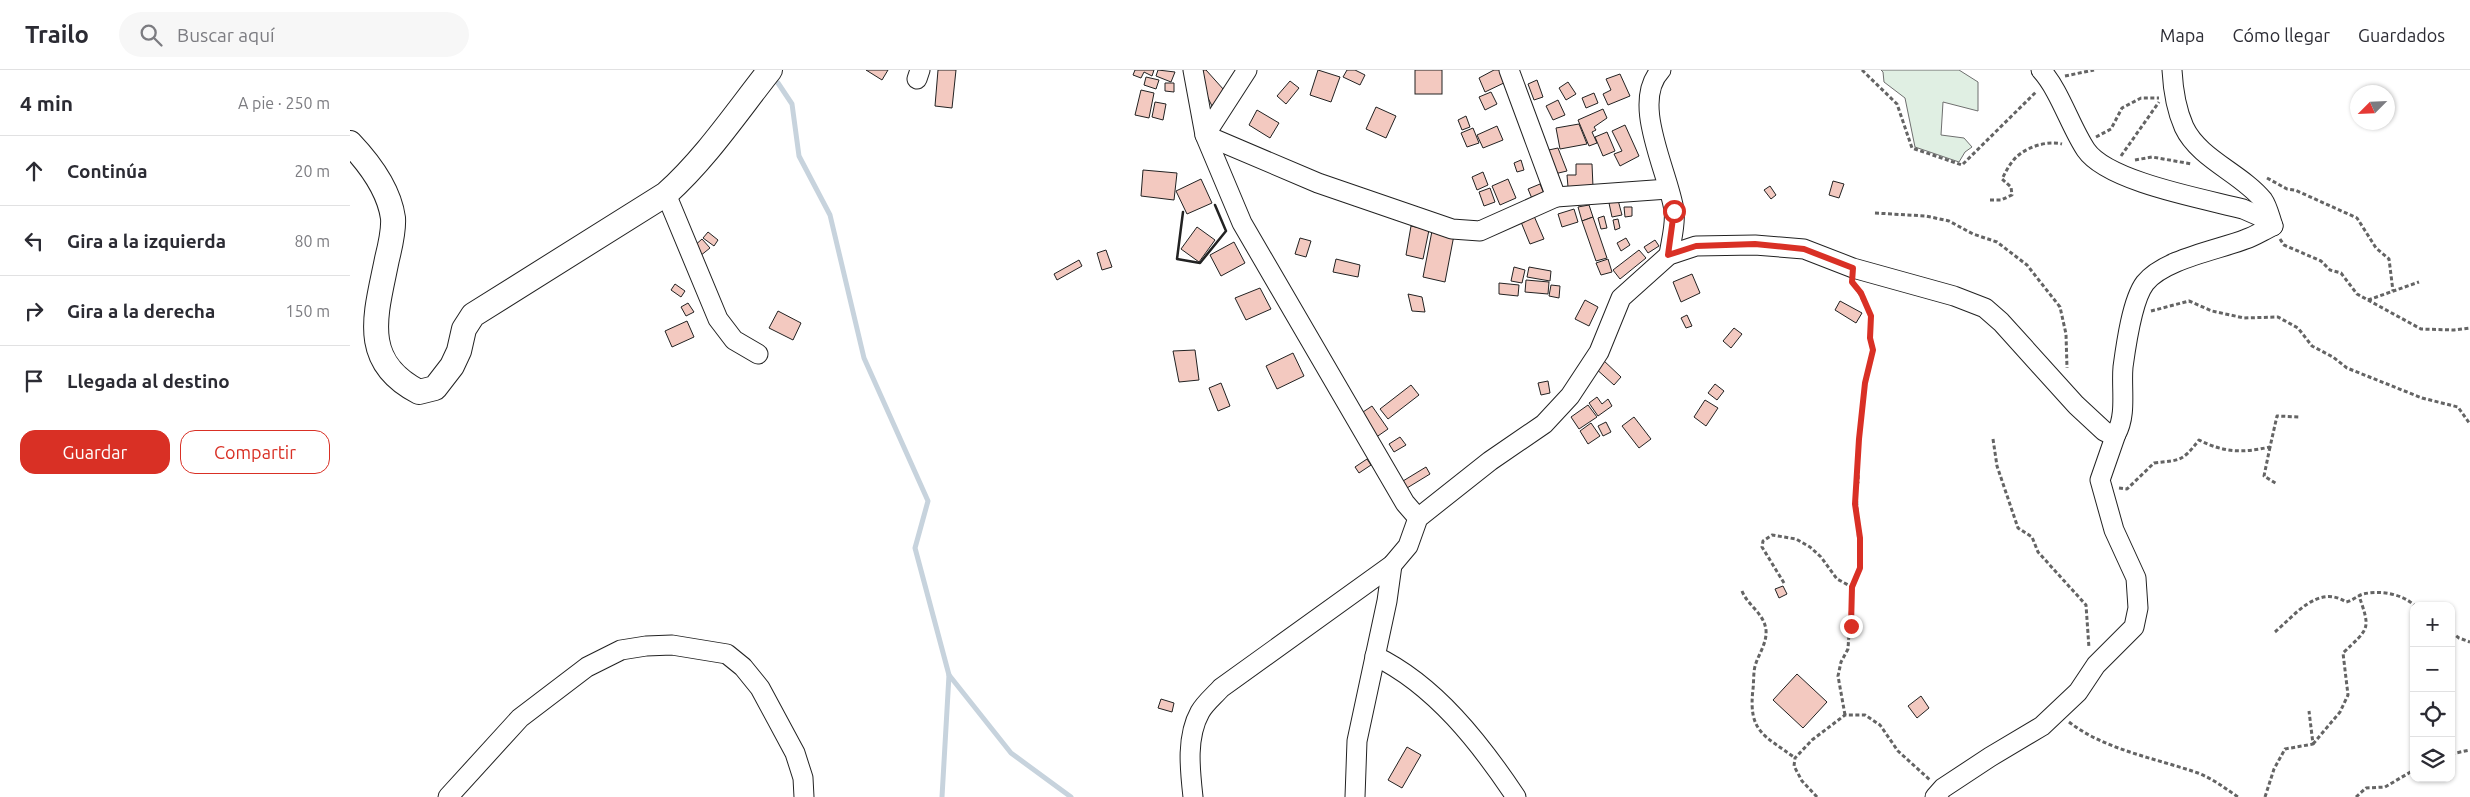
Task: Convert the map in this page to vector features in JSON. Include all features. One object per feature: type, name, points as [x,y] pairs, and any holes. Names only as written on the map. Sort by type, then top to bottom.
[{"type":"main road","points":[[350,143],[374,172],[386,194],[393,218],[391,244],[375,326],[378,345],[386,365],[400,382],[419,392],[435,388],[452,366],[459,351],[464,329],[473,315],[666,194],[683,179],[719,137],[770,70]]},
{"type":"street","points":[[1193,70],[1205,135],[1242,223],[1405,503],[1418,518]]},
{"type":"street","points":[[1205,135],[1247,70]]},
{"type":"street","points":[[1509,70],[1556,198]]},
{"type":"street","points":[[1661,70],[1650,89],[1649,115],[1674,211],[1668,255]]},
{"type":"street","points":[[2172,70],[2176,100],[2185,128],[2206,153],[2219,164],[2234,172],[2264,202],[2273,226]]},
{"type":"street","points":[[2044,75],[2087,152],[2107,169],[2128,178],[2243,209],[2259,216],[2273,226]]},
{"type":"street","points":[[1205,135],[1318,183],[1452,229],[1466,232],[1480,231],[1556,198],[1668,189]]},
{"type":"street","points":[[666,194],[718,319],[734,340],[758,354]]},
{"type":"street","points":[[1939,793],[2042,726],[2088,678],[2096,665],[2134,627],[2138,608],[2136,578],[2114,530],[2100,480],[2121,425],[2123,367],[2136,304],[2145,283],[2157,273],[2173,264],[2247,239],[2273,226]]},
{"type":"street","points":[[1192,797],[1191,748],[1194,729],[1200,711],[1221,688],[1392,565],[1408,546],[1418,518],[1490,461],[1544,424],[1570,396],[1599,352],[1621,298],[1668,255],[1696,246],[1755,244],[1804,249],[1853,268],[1954,296],[1985,308],[2001,322],[2076,405],[2104,431],[2116,434]]},
{"type":"street","points":[[1355,797],[1357,741],[1392,565]]},
{"type":"street","points":[[448,797],[520,718],[588,667],[621,650],[646,646],[672,645],[727,654],[744,667],[760,688],[795,753],[803,778],[804,797]]},
{"type":"street","points":[[1375,656],[1402,673],[1460,722],[1483,749],[1516,797]]},
{"type":"path","points":[[1862,70],[1897,104],[1912,148],[1962,165],[2044,75],[2094,70]]},
{"type":"path","points":[[2121,161],[2122,154],[2162,98],[2176,100]]},
{"type":"path","points":[[2132,161],[2152,157],[2189,164],[2219,164]]},
{"type":"path","points":[[2262,177],[2357,218],[2376,248],[2389,259],[2393,291]]},
{"type":"path","points":[[1875,213],[1926,216],[1949,222],[1973,234],[1997,242],[2027,265],[2060,307],[2066,334],[2065,357],[2068,373]]},
{"type":"path","points":[[2273,226],[2284,245],[2321,261],[2330,270],[2341,273],[2357,294],[2421,329],[2454,330],[2470,328]]},
{"type":"path","points":[[1845,715],[1838,676],[1848,649],[1852,587],[1860,568],[1860,538],[1855,504],[1865,383],[1873,350],[1870,338],[1871,316],[1861,293],[1852,282],[1853,268]]},
{"type":"path","points":[[2367,300],[2419,282]]},
{"type":"path","points":[[2132,320],[2148,312],[2189,301],[2212,311],[2244,318],[2278,317],[2298,328],[2312,346],[2333,357],[2348,368],[2415,395],[2458,407],[2470,424]]},
{"type":"path","points":[[2277,484],[2264,476],[2277,416],[2300,417]]},
{"type":"path","points":[[1993,439],[1997,466],[2018,528],[2032,537],[2038,552],[2086,605],[2088,678]]},
{"type":"path","points":[[2100,480],[2111,483],[2120,489],[2127,489],[2154,463],[2174,462],[2184,457],[2199,440],[2217,449],[2230,451],[2251,451],[2270,447]]},
{"type":"path","points":[[1784,583],[1762,546],[1763,541],[1772,535],[1796,539],[1810,547],[1821,557],[1837,579],[1852,587]]},
{"type":"path","points":[[1742,591],[1746,602],[1762,619],[1766,632],[1765,640],[1755,664],[1751,712],[1761,733],[1795,758]]},
{"type":"path","points":[[2275,632],[2315,598],[2328,595],[2346,602],[2359,596],[2380,592],[2407,598],[2411,602]]},
{"type":"path","points":[[2264,797],[2274,769],[2285,749],[2314,744],[2340,712],[2348,695],[2343,653],[2367,627],[2368,621],[2359,596]]},
{"type":"path","points":[[2455,635],[2470,642]]},
{"type":"path","points":[[2309,710],[2314,744]]},
{"type":"path","points":[[2056,712],[2084,734],[2164,764],[2199,774],[2238,797]]},
{"type":"path","points":[[1817,797],[1802,781],[1794,766],[1795,758],[1812,740],[1845,715],[1865,715],[1880,725],[1907,761],[1929,780],[1939,793]]},
{"type":"path","points":[[2455,753],[2470,750]]},
{"type":"path","points":[[2356,797],[2366,788],[2385,787],[2410,772]]},
{"type":"green space","points":[[1881,70],[1959,70],[1978,82],[1978,111],[1943,102],[1941,135],[1964,138],[1972,147],[1965,152],[1959,162],[1915,147],[1905,98],[1884,82]]},
{"type":"building","points":[[866,70],[888,70],[882,80]]},
{"type":"building","points":[[938,70],[956,70],[952,108],[935,106]]},
{"type":"building","points":[[1135,70],[1154,70],[1152,76],[1144,72],[1141,78],[1133,75]]},
{"type":"building","points":[[1158,70],[1175,72],[1171,82],[1156,76]]},
{"type":"building","points":[[1206,70],[1224,90],[1212,106],[1195,72]]},
{"type":"building","points":[[1318,70],[1340,77],[1331,102],[1310,95]]},
{"type":"building","points":[[1347,70],[1355,70],[1365,75],[1360,85],[1343,77]]},
{"type":"building","points":[[1415,70],[1442,70],[1442,94],[1415,94]]},
{"type":"building","points":[[1494,70],[1503,70],[1508,81],[1485,92],[1479,78]]},
{"type":"building","points":[[1620,74],[1630,96],[1608,105],[1603,94],[1611,90],[1606,79]]},
{"type":"building","points":[[1146,77],[1159,80],[1156,89],[1144,85]]},
{"type":"building","points":[[1537,80],[1543,97],[1534,100],[1528,84]]},
{"type":"building","points":[[1290,81],[1299,88],[1286,104],[1277,96]]},
{"type":"building","points":[[1568,82],[1576,94],[1566,100],[1559,88]]},
{"type":"building","points":[[1165,83],[1174,83],[1174,92],[1165,91]]},
{"type":"building","points":[[1141,90],[1154,93],[1149,118],[1135,115]]},
{"type":"building","points":[[1491,92],[1497,104],[1485,110],[1479,97]]},
{"type":"building","points":[[1594,93],[1598,103],[1586,108],[1582,98]]},
{"type":"building","points":[[1558,100],[1565,115],[1553,120],[1546,106]]},
{"type":"building","points":[[1155,102],[1166,104],[1163,120],[1152,117]]},
{"type":"building","points":[[1376,107],[1396,116],[1386,138],[1366,129]]},
{"type":"building","points":[[1603,109],[1607,118],[1594,127],[1596,130],[1592,132],[1597,143],[1589,146],[1578,120]]},
{"type":"building","points":[[1257,110],[1279,123],[1270,138],[1249,125]]},
{"type":"building","points":[[1466,116],[1470,127],[1462,130],[1458,120]]},
{"type":"building","points":[[1579,124],[1587,144],[1560,149],[1556,128]]},
{"type":"building","points":[[1625,125],[1639,156],[1620,166],[1614,154],[1622,151],[1612,131]]},
{"type":"building","points":[[1497,126],[1503,140],[1483,148],[1477,135]]},
{"type":"building","points":[[1473,128],[1479,143],[1467,147],[1461,133]]},
{"type":"building","points":[[1607,132],[1615,151],[1603,156],[1595,137]]},
{"type":"building","points":[[1558,148],[1567,171],[1550,175],[1544,151]]},
{"type":"building","points":[[1521,160],[1524,170],[1517,172],[1514,163]]},
{"type":"building","points":[[1576,164],[1592,164],[1593,187],[1568,187],[1567,175],[1576,175]]},
{"type":"building","points":[[1143,170],[1177,173],[1174,200],[1141,196]]},
{"type":"building","points":[[1483,172],[1488,185],[1477,190],[1472,177]]},
{"type":"building","points":[[1201,179],[1212,203],[1187,214],[1176,191]]},
{"type":"building","points":[[1508,179],[1516,198],[1500,205],[1492,186]]},
{"type":"building","points":[[1833,181],[1844,184],[1839,198],[1829,195]]},
{"type":"building","points":[[1540,184],[1545,196],[1533,201],[1528,189]]},
{"type":"building","points":[[1770,186],[1776,195],[1771,199],[1764,190]]},
{"type":"building","points":[[1490,188],[1495,202],[1484,206],[1479,192]]},
{"type":"building","points":[[1618,200],[1622,215],[1612,217],[1609,203]]},
{"type":"building","points":[[1589,205],[1593,217],[1582,221],[1578,207]]},
{"type":"building","points":[[1624,207],[1632,207],[1632,216],[1625,217]]},
{"type":"building","points":[[1574,209],[1578,222],[1562,227],[1558,214]]},
{"type":"building","points":[[1534,216],[1544,239],[1530,244],[1521,222]]},
{"type":"building","points":[[1604,216],[1607,228],[1601,229],[1598,218]]},
{"type":"building","points":[[1593,217],[1607,258],[1596,261],[1582,221]]},
{"type":"building","points":[[1618,219],[1620,228],[1615,230],[1613,220]]},
{"type":"building","points":[[1411,226],[1429,230],[1423,259],[1406,255]]},
{"type":"building","points":[[1197,227],[1215,240],[1199,262],[1181,249]]},
{"type":"building","points":[[1432,231],[1454,235],[1445,282],[1423,277]]},
{"type":"building","points":[[708,232],[718,240],[714,246],[703,238]]},
{"type":"building","points":[[1300,238],[1311,241],[1306,257],[1295,254]]},
{"type":"building","points":[[1626,238],[1630,245],[1621,251],[1617,243]]},
{"type":"building","points":[[702,239],[710,248],[700,256],[693,247]]},
{"type":"building","points":[[1655,240],[1659,246],[1648,253],[1644,247]]},
{"type":"building","points":[[1234,242],[1245,263],[1221,276],[1210,255]]},
{"type":"building","points":[[1106,250],[1112,267],[1102,270],[1097,253]]},
{"type":"building","points":[[1639,250],[1646,258],[1620,279],[1613,270]]},
{"type":"building","points":[[1336,259],[1360,265],[1358,277],[1333,272]]},
{"type":"building","points":[[1608,259],[1612,272],[1601,275],[1596,263]]},
{"type":"building","points":[[1079,260],[1082,266],[1057,280],[1054,274]]},
{"type":"building","points":[[1514,267],[1525,270],[1522,283],[1511,281]]},
{"type":"building","points":[[1529,267],[1551,271],[1550,281],[1527,277]]},
{"type":"building","points":[[1692,274],[1700,293],[1681,302],[1673,282]]},
{"type":"building","points":[[1526,280],[1549,282],[1548,294],[1525,292]]},
{"type":"building","points":[[1499,283],[1519,285],[1518,296],[1499,294]]},
{"type":"building","points":[[675,284],[685,291],[681,297],[671,290]]},
{"type":"building","points":[[1551,285],[1560,286],[1559,298],[1549,296]]},
{"type":"building","points":[[1260,288],[1271,309],[1246,320],[1235,298]]},
{"type":"building","points":[[1408,294],[1422,297],[1425,312],[1412,311]]},
{"type":"building","points":[[1585,300],[1598,307],[1589,326],[1575,319]]},
{"type":"building","points":[[1840,301],[1862,313],[1856,323],[1835,310]]},
{"type":"building","points":[[688,303],[694,312],[686,316],[681,307]]},
{"type":"building","points":[[778,311],[801,323],[793,340],[769,328]]},
{"type":"building","points":[[1687,315],[1692,326],[1686,328],[1681,318]]},
{"type":"building","points":[[687,321],[694,337],[672,347],[665,331]]},
{"type":"building","points":[[1734,328],[1742,334],[1731,348],[1723,341]]},
{"type":"building","points":[[1195,350],[1199,380],[1179,382],[1173,351]]},
{"type":"building","points":[[1293,353],[1304,376],[1277,389],[1266,366]]},
{"type":"building","points":[[1602,359],[1621,377],[1614,385],[1594,367]]},
{"type":"building","points":[[1548,381],[1550,393],[1541,395],[1538,383]]},
{"type":"building","points":[[1221,383],[1230,406],[1218,411],[1209,388]]},
{"type":"building","points":[[1715,384],[1724,391],[1717,400],[1708,393]]},
{"type":"building","points":[[1411,385],[1419,395],[1388,419],[1380,409]]},
{"type":"building","points":[[1597,397],[1602,404],[1608,399],[1612,406],[1598,416],[1589,403]]},
{"type":"building","points":[[1705,400],[1718,408],[1706,426],[1694,417]]},
{"type":"building","points":[[1588,405],[1597,417],[1579,429],[1571,417]]},
{"type":"building","points":[[1372,406],[1388,429],[1375,438],[1360,414]]},
{"type":"building","points":[[1634,417],[1651,439],[1639,448],[1622,426]]},
{"type":"building","points":[[1606,422],[1611,432],[1603,436],[1598,426]]},
{"type":"building","points":[[1591,423],[1600,436],[1588,444],[1580,431]]},
{"type":"building","points":[[1400,437],[1406,445],[1394,452],[1389,444]]},
{"type":"building","points":[[1367,459],[1371,465],[1359,473],[1355,467]]},
{"type":"building","points":[[1426,467],[1430,474],[1407,488],[1403,481]]},
{"type":"building","points":[[1783,586],[1787,594],[1779,598],[1775,589]]},
{"type":"building","points":[[1797,674],[1827,702],[1803,728],[1773,700]]},
{"type":"building","points":[[1921,696],[1929,708],[1917,718],[1908,706]]},
{"type":"building","points":[[1161,699],[1174,703],[1172,712],[1158,708]]},
{"type":"building","points":[[1407,747],[1421,755],[1402,788],[1388,780]]},
{"type":"waterway","points":[[778,83],[792,104],[799,156],[830,215],[864,358],[928,501],[915,548],[949,675],[942,797]]},
{"type":"waterway","points":[[949,675],[1011,753],[1071,797]]},
{"type":"wall","points":[[1183,212],[1177,259],[1200,263],[1226,231],[1215,205]]},
{"type":"route","points":[[1674,211],[1672,238],[1668,255],[1696,246],[1755,244],[1804,249],[1853,268],[1852,282],[1861,293],[1871,316],[1870,338],[1873,350],[1865,383],[1859,439],[1858,482],[1855,504],[1860,538],[1860,568],[1852,587],[1851,626]]}]
